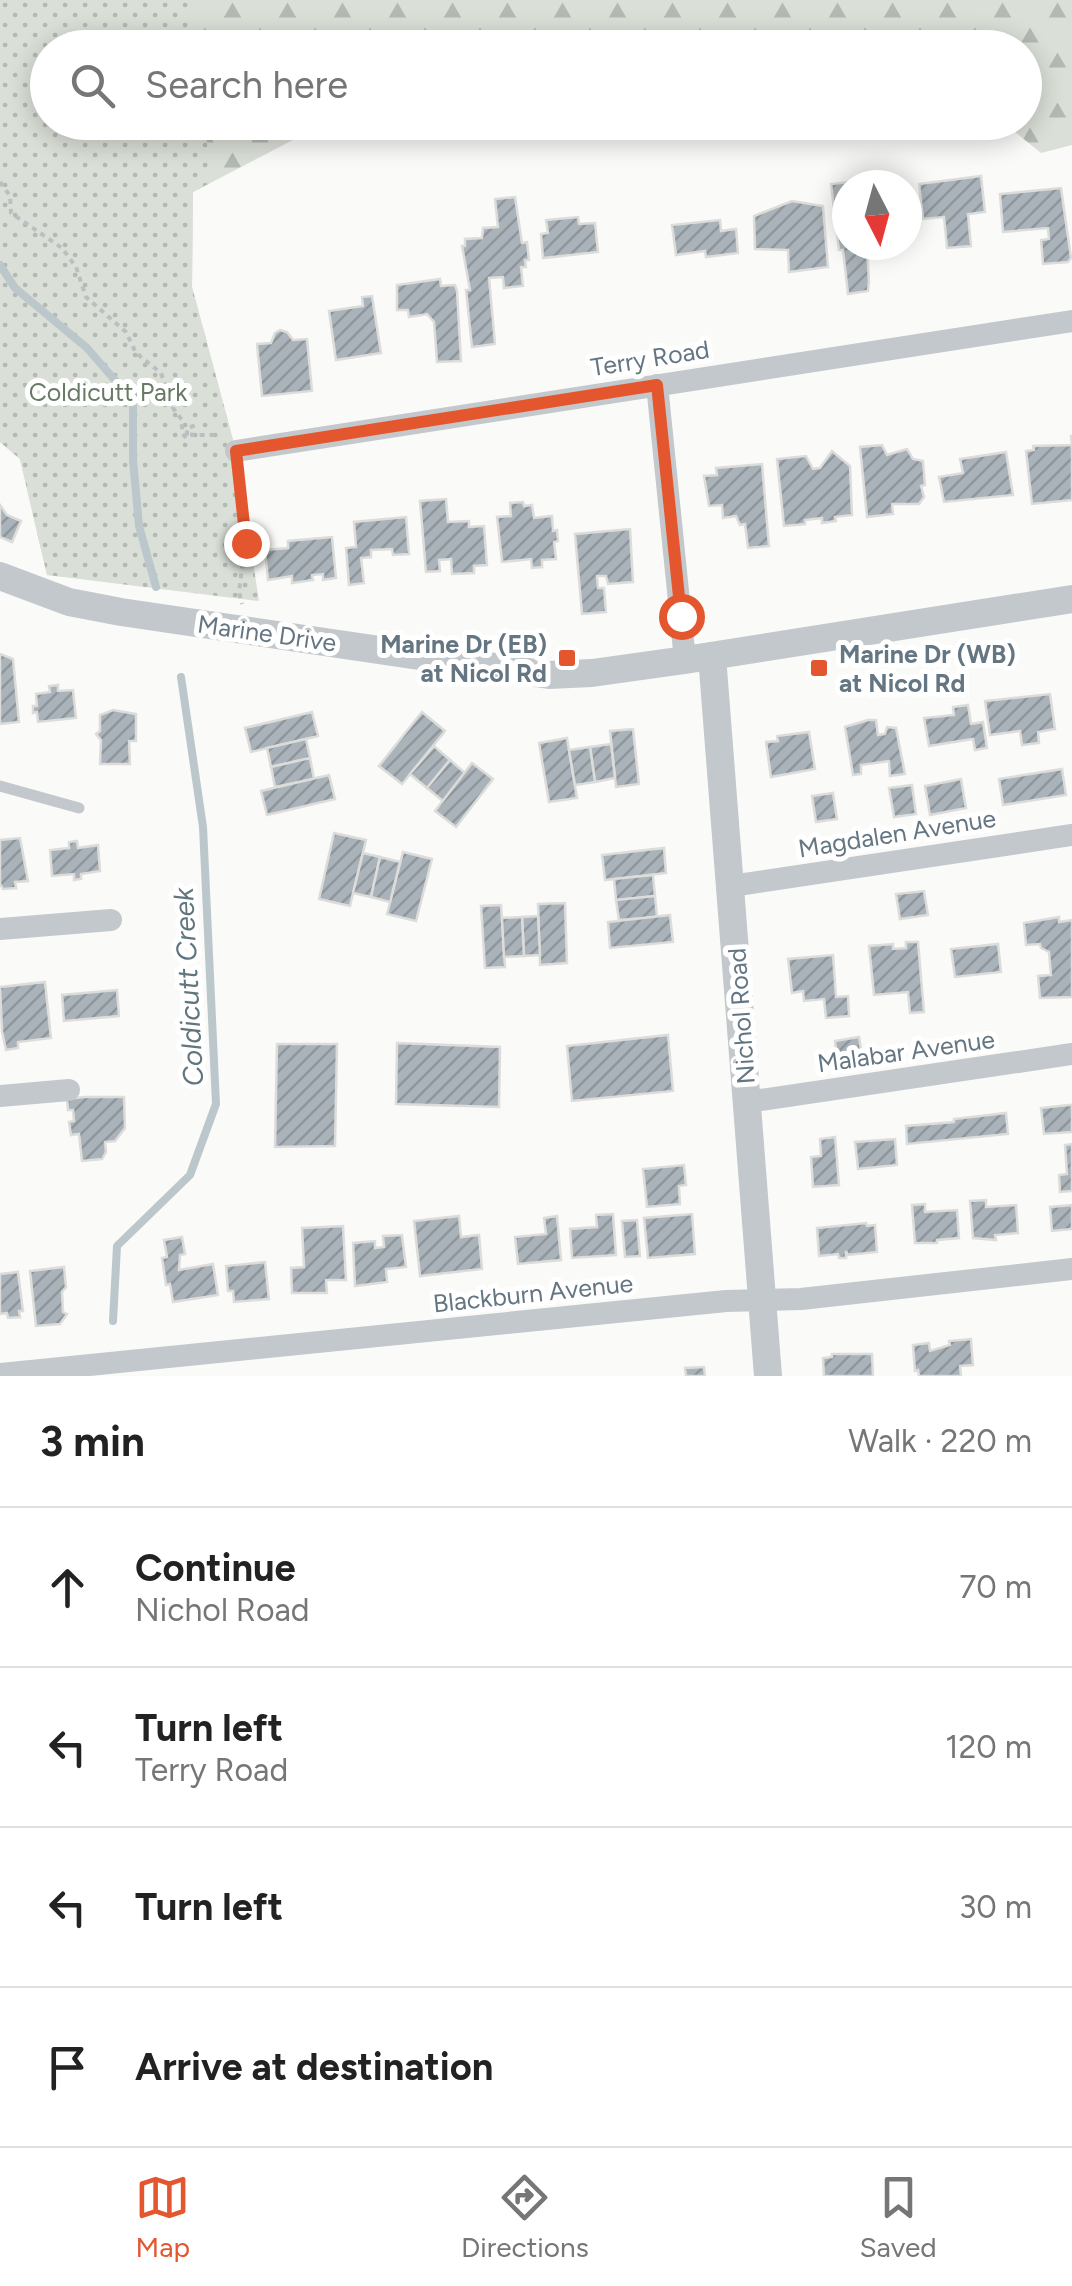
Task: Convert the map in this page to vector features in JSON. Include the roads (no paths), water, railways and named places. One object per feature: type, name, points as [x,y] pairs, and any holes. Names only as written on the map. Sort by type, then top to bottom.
[{"type":"street","name":"Terry Road","points":[[236,451],[1072,320]]},
{"type":"street","name":"Nichol Road","points":[[657,385],[731,886],[768,1376]]},
{"type":"street","name":"Marine Drive","points":[[0,576],[86,605],[548,676],[699,658],[1072,599]]},
{"type":"street","name":"Magdalen Avenue","points":[[731,886],[1072,835]]},
{"type":"street","points":[[0,928],[111,920]]},
{"type":"street","name":"Malabar Avenue","points":[[747,1102],[1072,1054]]},
{"type":"street","points":[[0,1096],[69,1090]]},
{"type":"street","name":"Blackburn Avenue","points":[[0,1374],[762,1300],[800,1300],[1072,1269]]},
{"type":"lane","points":[[0,786],[79,808]]},
{"type":"waterway","name":"Coldicutt Creek","points":[[0,265],[15,288],[87,348],[133,401],[139,526],[156,587]]},
{"type":"waterway","name":"Coldicutt Creek","points":[[113,1321],[117,1246],[190,1175],[216,1104],[203,827],[181,677]]},
{"type":"place","name":"Marine Dr (EB) at Nicol Rd","points":[[567,658]]},
{"type":"place","name":"Marine Dr (WB) at Nicol Rd","points":[[819,668]]},
{"type":"park label","name":"Coldicutt Park","points":[[108,392]]}]
